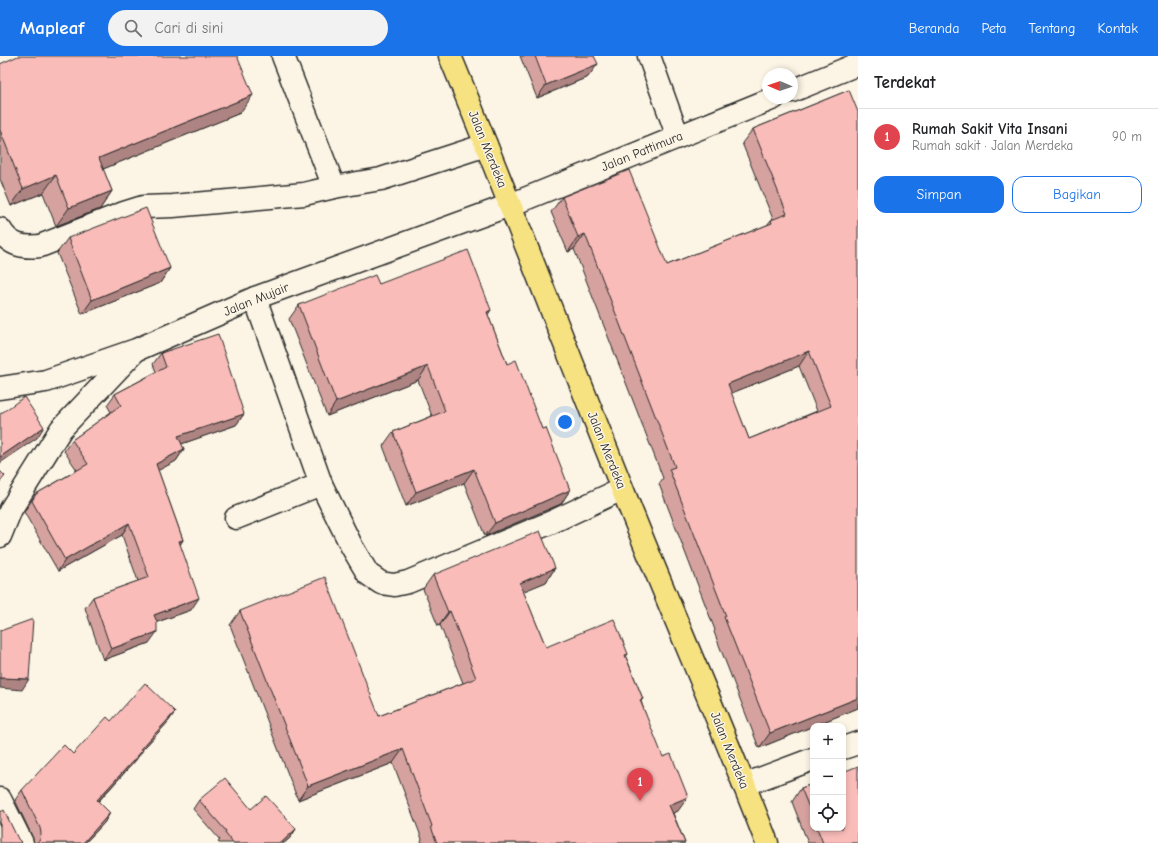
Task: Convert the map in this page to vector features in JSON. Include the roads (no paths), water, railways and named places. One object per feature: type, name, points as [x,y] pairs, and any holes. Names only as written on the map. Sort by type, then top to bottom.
[{"type":"main road","name":"Jalan Merdeka","points":[[450,56],[622,489],[767,843]]},
{"type":"street","points":[[283,56],[334,187]]},
{"type":"street","points":[[649,56],[678,137]]},
{"type":"street","points":[[798,89],[858,64]]},
{"type":"street","name":"Jalan Pattimura","points":[[510,205],[762,103]]},
{"type":"street","points":[[0,229],[4,236],[15,244],[26,247],[40,246],[143,207],[173,206],[304,194],[381,179],[486,145]]},
{"type":"street","name":"Jalan Mujair","points":[[0,388],[46,381],[136,350],[256,298],[510,205]]},
{"type":"street","points":[[256,298],[321,484],[352,547],[368,574],[381,583],[394,585],[408,582],[552,522],[622,489]]},
{"type":"street","points":[[0,536],[11,509],[62,429],[136,350]]},
{"type":"street","points":[[236,518],[321,484]]},
{"type":"street","points":[[846,747],[858,743]]},
{"type":"street","points":[[744,785],[810,760]]},
{"type":"street","points":[[0,799],[22,843]]},
{"type":"place","name":"Rumah Sakit Vita Insani","points":[[640,801]]}]
